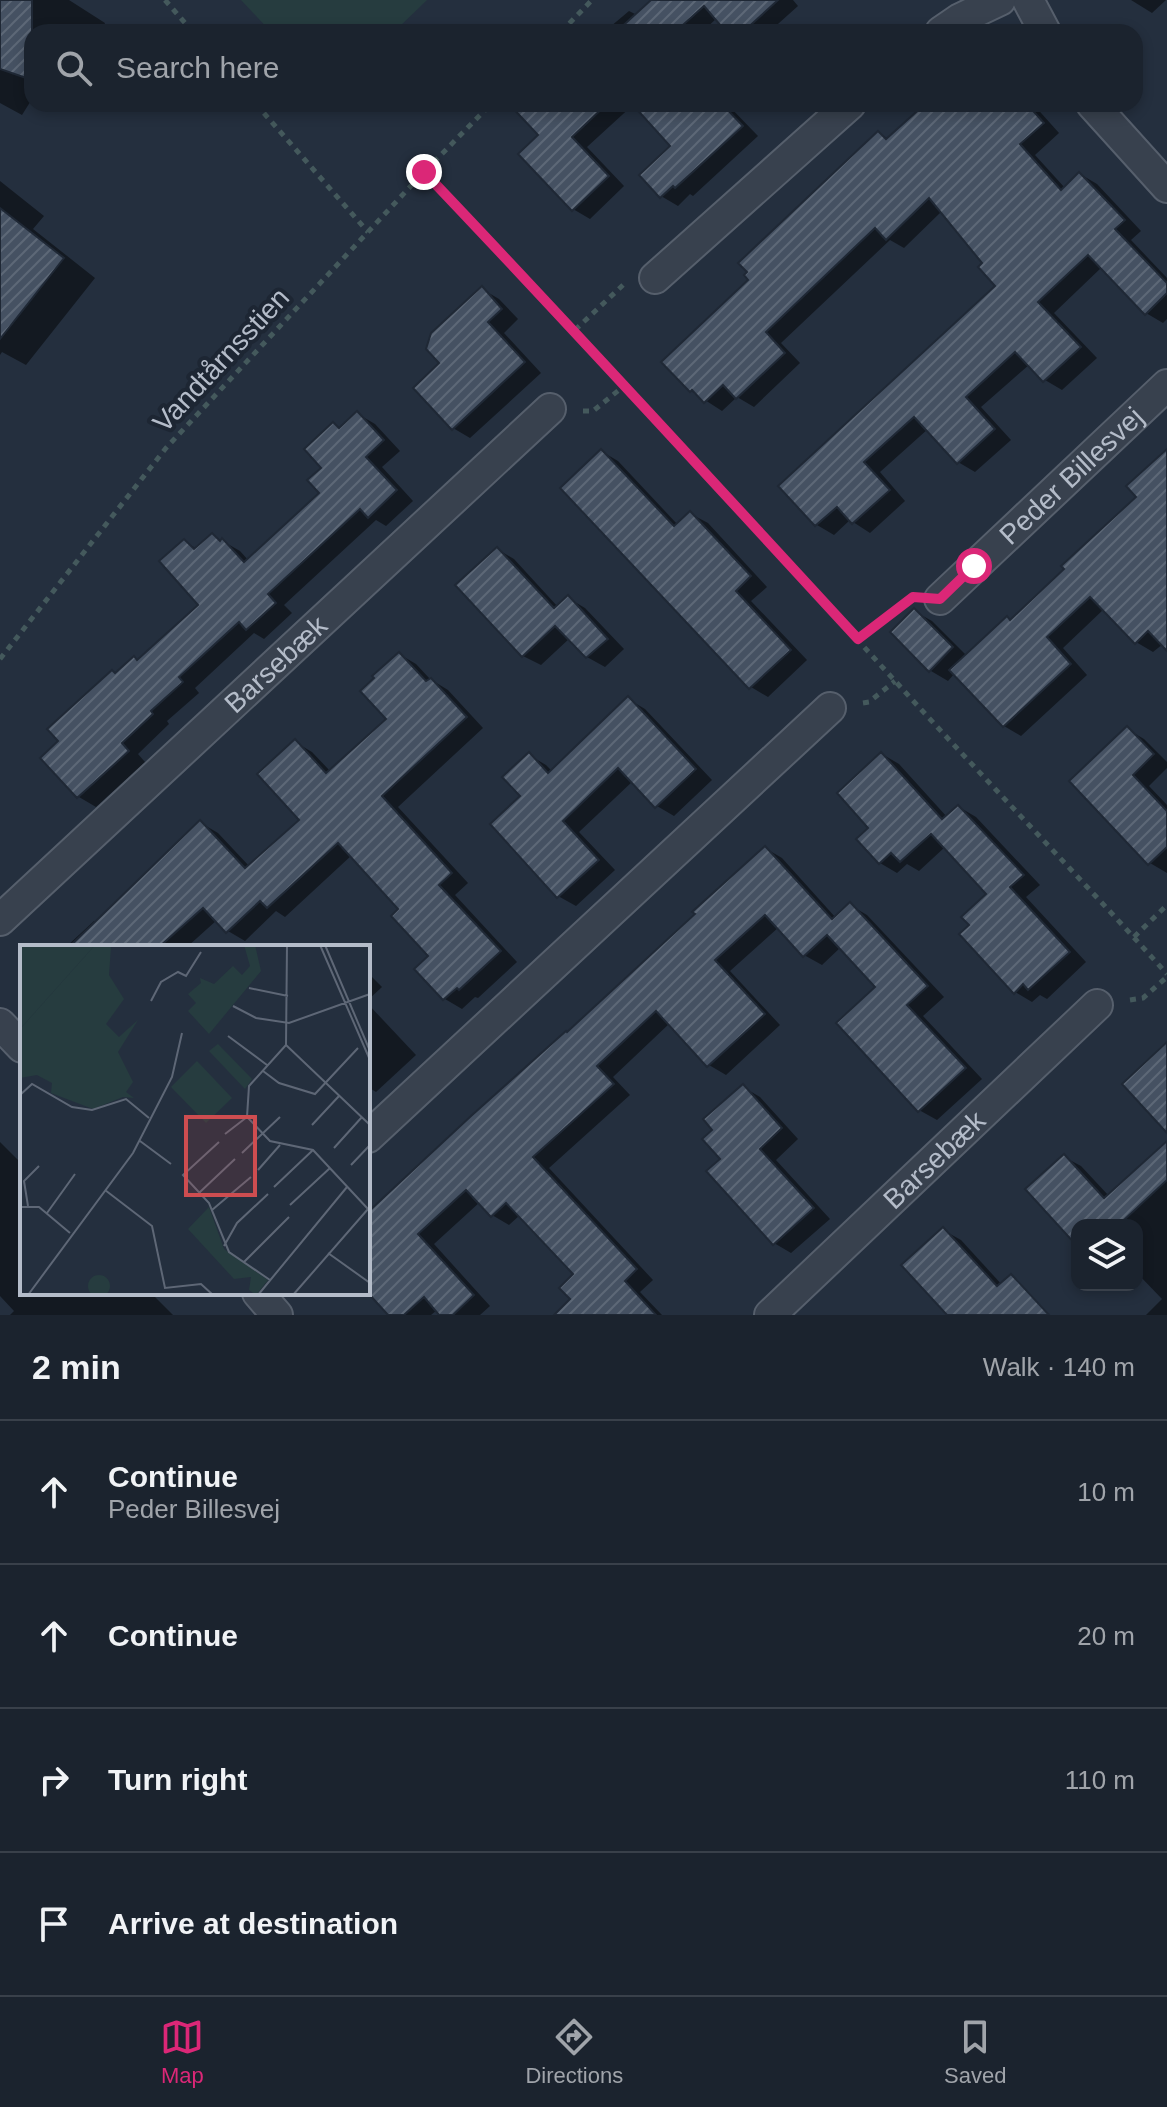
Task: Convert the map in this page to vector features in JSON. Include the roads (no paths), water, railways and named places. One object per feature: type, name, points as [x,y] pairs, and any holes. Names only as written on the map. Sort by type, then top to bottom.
[{"type":"street","points":[[953,24],[1000,0]]},
{"type":"street","points":[[1028,0],[1041,24]]},
{"type":"street","points":[[655,278],[841,112]]},
{"type":"street","points":[[1099,112],[1167,187]]},
{"type":"street","name":"Peder Billesvej","points":[[940,599],[1167,385]]},
{"type":"street","name":"Barsebæk","points":[[0,920],[550,409]]},
{"type":"street","points":[[370,1135],[830,708]]},
{"type":"street","name":"Barsebæk","points":[[770,1315],[1097,1005]]},
{"type":"street","points":[[0,1024],[20,1045]]},
{"type":"street","points":[[260,1295],[277,1315]]}]
